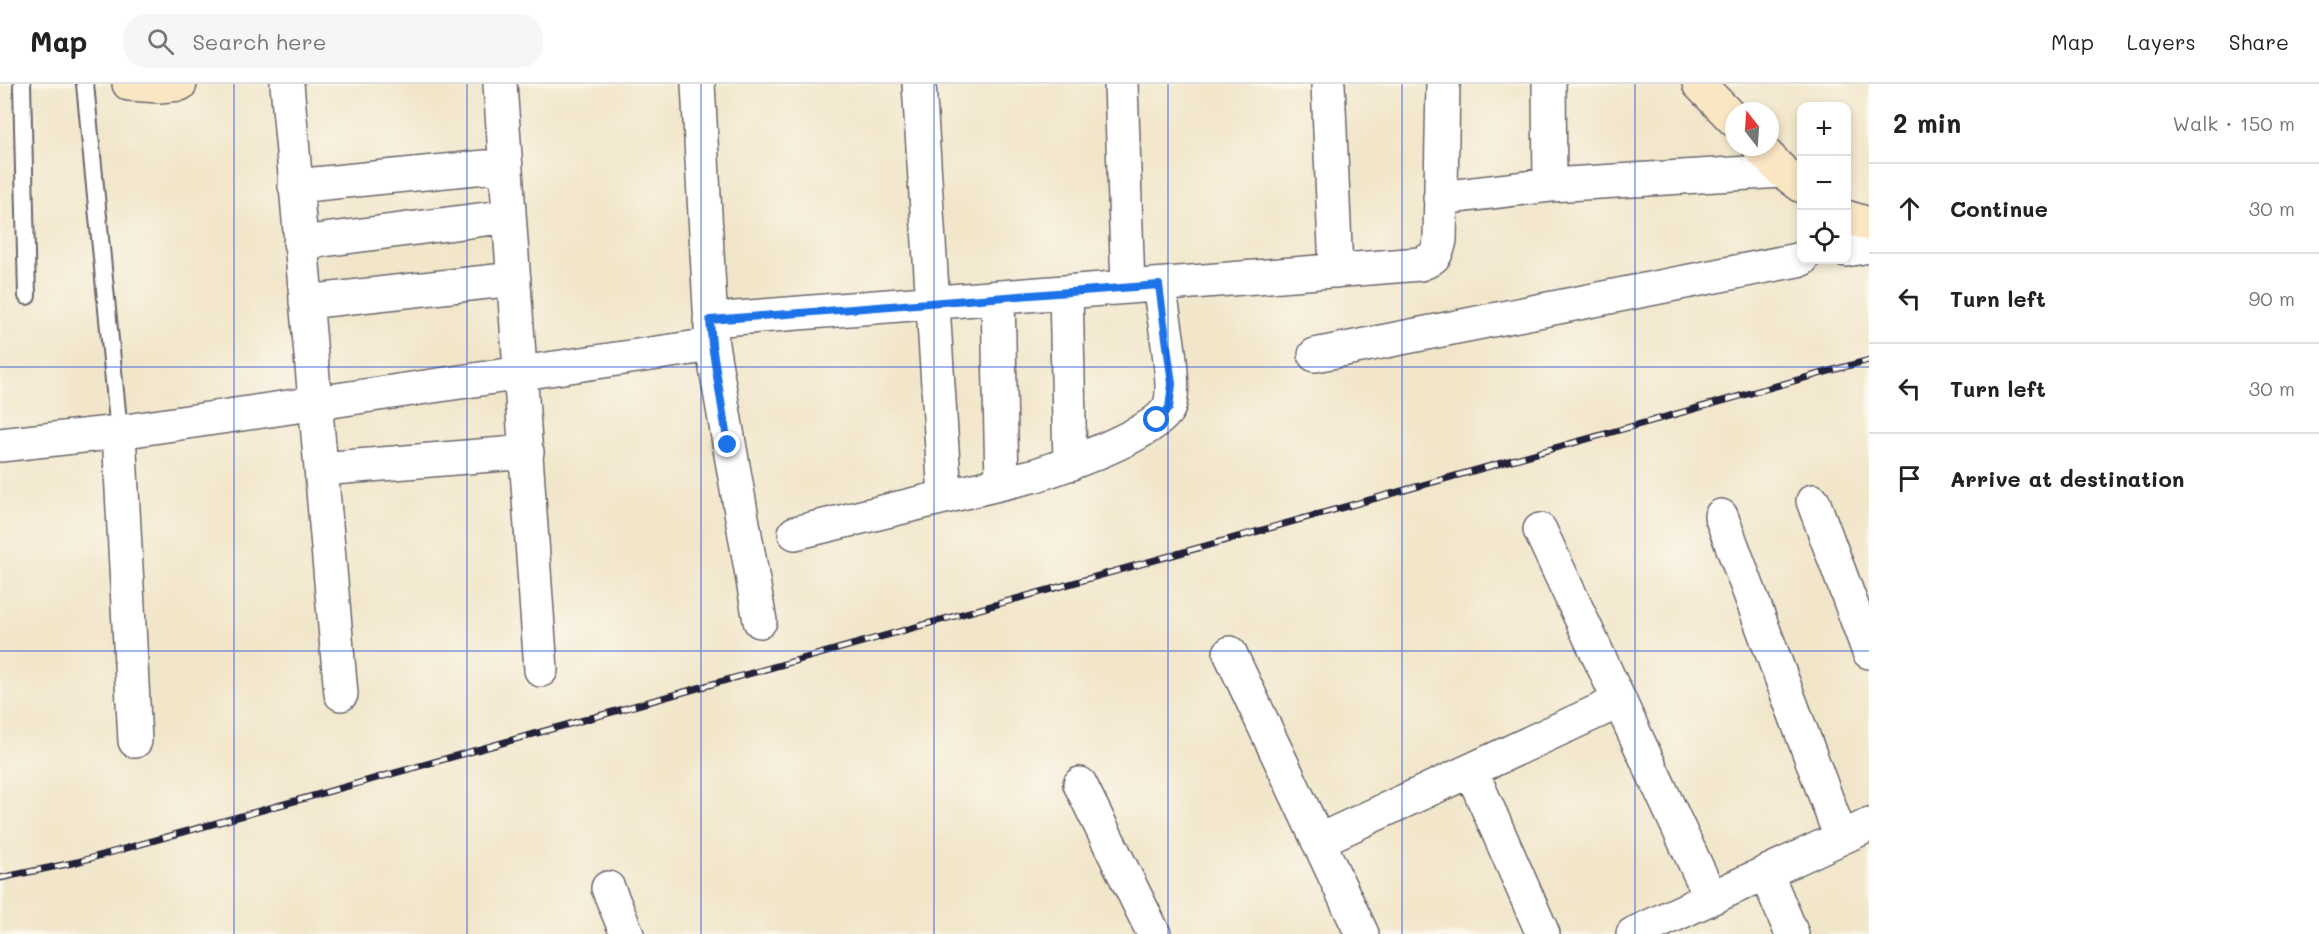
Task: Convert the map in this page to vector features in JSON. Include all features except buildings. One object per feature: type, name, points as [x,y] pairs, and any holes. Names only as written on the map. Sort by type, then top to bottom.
[{"type":"main road","points":[[129,84],[159,86],[180,84]]},
{"type":"main road","points":[[1699,84],[1725,111]]},
{"type":"main road","points":[[1769,156],[1792,178]]},
{"type":"main road","points":[[1851,219],[1869,224]]},
{"type":"street","points":[[287,84],[341,694]]},
{"type":"street","points":[[500,84],[522,372],[541,670]]},
{"type":"street","points":[[698,84],[711,332],[760,621]]},
{"type":"street","points":[[919,84],[945,496]]},
{"type":"street","points":[[795,533],[1002,483],[1070,464],[1129,437],[1157,420],[1169,408],[1172,384],[1143,286],[1121,84]]},
{"type":"street","points":[[1328,84],[1336,271]]},
{"type":"street","points":[[0,445],[119,432],[522,372],[711,332],[934,302],[1420,264],[1430,261],[1437,254],[1440,240],[1443,84]]},
{"type":"street","points":[[1549,84],[1550,185]]},
{"type":"street","points":[[295,186],[506,165]]},
{"type":"street","points":[[1440,198],[1550,185],[1792,178]]},
{"type":"street","points":[[300,243],[509,216]]},
{"type":"street","points":[[1851,249],[1869,246]]},
{"type":"street","points":[[1315,355],[1797,260]]},
{"type":"street","points":[[306,302],[514,279]]},
{"type":"street","points":[[1066,292],[1070,464]]},
{"type":"street","points":[[998,297],[1002,483]]},
{"type":"street","points":[[119,432],[135,741]]},
{"type":"street","points":[[321,469],[527,452]]},
{"type":"street","points":[[1813,501],[1869,651]]},
{"type":"street","points":[[1633,934],[1855,832],[1721,516]]},
{"type":"street","points":[[1540,530],[1711,898]]},
{"type":"street","points":[[1230,653],[1362,934]]},
{"type":"street","points":[[1318,841],[1620,701]]},
{"type":"street","points":[[1471,770],[1543,934]]},
{"type":"street","points":[[1080,784],[1154,934]]},
{"type":"street","points":[[1766,873],[1792,934]]},
{"type":"street","points":[[608,888],[627,934]]},
{"type":"lane","points":[[22,84],[27,296]]},
{"type":"lane","points":[[84,84],[119,432]]},
{"type":"railway","points":[[0,878],[77,862],[1869,360]]},
{"type":"route","points":[[728,445],[710,320],[1159,285],[1172,384],[1169,408],[1157,420]]}]
